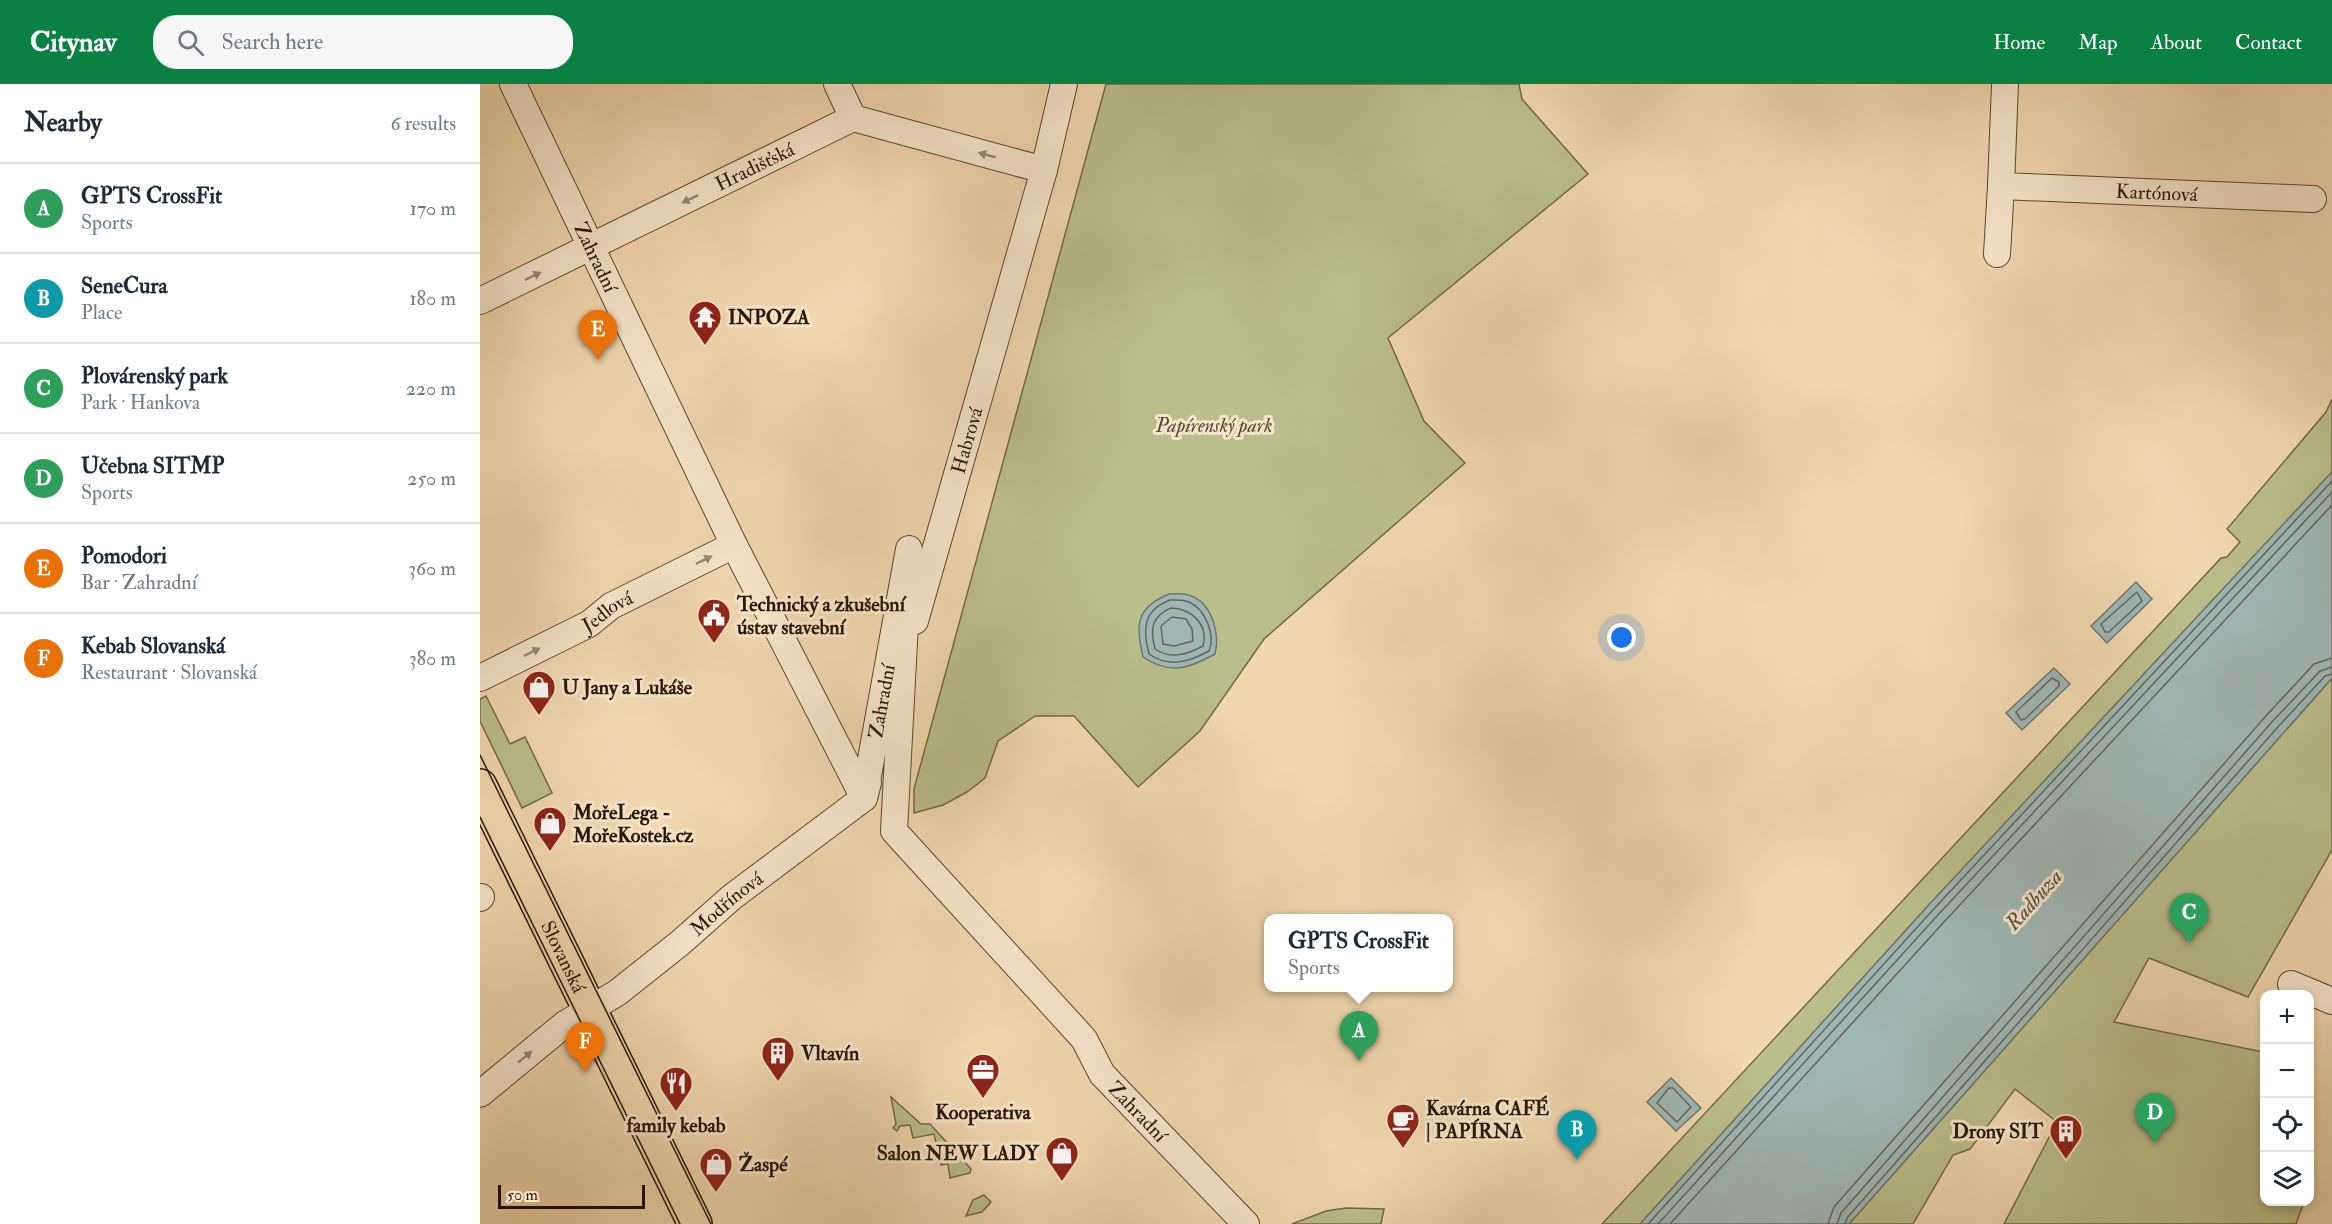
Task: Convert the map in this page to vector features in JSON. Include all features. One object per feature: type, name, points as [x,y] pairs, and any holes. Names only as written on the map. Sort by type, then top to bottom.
[{"type":"main road","name":"Slovanská","points":[[480,786],[695,1224]]},
{"type":"street","name":"Zahradní","points":[[513,84],[734,545],[864,798]]},
{"type":"street","points":[[837,84],[853,118],[1044,170]]},
{"type":"street","name":"Habrová","points":[[864,798],[1044,170],[1064,84]]},
{"type":"street","points":[[1997,254],[2005,84]]},
{"type":"street","name":"Hradišťská","points":[[480,301],[853,118]]},
{"type":"street","name":"Kartónová","points":[[2001,186],[2313,199]]},
{"type":"street","name":"Jedlová","points":[[480,678],[589,624],[611,606],[734,545]]},
{"type":"street","name":"Zahradní","points":[[864,798],[909,549],[894,831],[1084,1039],[1102,1074],[1246,1224]]},
{"type":"street","name":"Modřínová","points":[[480,1094],[565,1024],[617,993],[681,943],[732,897],[864,798]]},
{"type":"street","points":[[2291,984],[2332,1001]]},
{"type":"green space","name":"Papírenský park","points":[[1106,84],[1519,84],[1522,99],[1588,174],[1388,338],[1424,421],[1465,463],[1264,639],[1200,731],[1138,787],[1074,716],[1035,716],[998,741],[985,778],[967,792],[943,805],[914,813],[914,789]]},
{"type":"green space","points":[[2332,399],[2332,472],[1926,908],[1640,1224],[1602,1224],[2221,558],[2227,557],[2240,542],[2227,529],[2326,412]]},
{"type":"green space","points":[[2332,678],[2332,850],[2248,997],[2149,958],[2114,1022],[2260,1051],[2260,1206],[2303,1206],[2296,1224],[2004,1224],[2057,1122],[2015,1089],[1970,1149],[1953,1155],[1913,1224],[1849,1224]]},
{"type":"green space","points":[[486,696],[510,744],[525,737],[552,793],[522,808],[480,721],[480,699]]},
{"type":"green space","points":[[891,1097],[921,1124],[930,1124],[971,1169],[970,1173],[950,1178],[948,1164],[941,1165],[934,1134],[913,1138],[910,1125],[900,1126],[897,1131],[893,1128],[896,1124]]},
{"type":"green space","points":[[984,1195],[991,1202],[982,1212],[966,1216],[973,1200]]},
{"type":"green space","points":[[1346,1208],[1384,1209],[1381,1224],[1292,1224],[1326,1211]]},
{"type":"water","name":"Radbuza","points":[[2332,472],[2332,678],[1849,1224],[1640,1224],[1926,908]]},
{"type":"water","points":[[2136,582],[2152,599],[2107,643],[2091,626]]},
{"type":"water","points":[[1169,594],[1188,595],[1203,604],[1215,628],[1215,654],[1179,668],[1162,666],[1143,657],[1139,636],[1141,619],[1150,605]]},
{"type":"water","points":[[2054,668],[2070,684],[2022,730],[2006,713]]},
{"type":"water","points":[[1671,1078],[1701,1108],[1676,1131],[1647,1102]]},
{"type":"tram line","points":[[480,755],[711,1224]]},
{"type":"tram line","points":[[480,817],[680,1224]]},
{"type":"place","name":"INPOZA","points":[[705,346]]},
{"type":"place","name":"Pomodori","points":[[598,360]]},
{"type":"place","name":"Technický a zkušební ústav stavební","points":[[714,644]]},
{"type":"place","name":"U Jany a Lukáše","points":[[539,716]]},
{"type":"place","name":"MořeLega - MořeKostek.cz","points":[[550,852]]},
{"type":"place","name":"Plovárenský park","points":[[2189,943]]},
{"type":"place","name":"GPTS CrossFit","points":[[1359,1061]]},
{"type":"place","name":"Kebab Slovanská","points":[[585,1072]]},
{"type":"place","name":"Vltavín","points":[[778,1082]]},
{"type":"place","name":"Kooperativa","points":[[983,1099]]},
{"type":"place","name":"family kebab","points":[[676,1112]]},
{"type":"place","name":"Učebna SITMP","points":[[2155,1143]]},
{"type":"place","name":"Kavárna CAFÉ | PAPÍRNA","points":[[1403,1149]]},
{"type":"place","name":"SeneCura","points":[[1577,1160]]},
{"type":"place","name":"Drony SIT","points":[[2066,1160]]},
{"type":"place","name":"Salon NEW LADY","points":[[1062,1182]]},
{"type":"place","name":"Žaspé","points":[[716,1193]]}]
